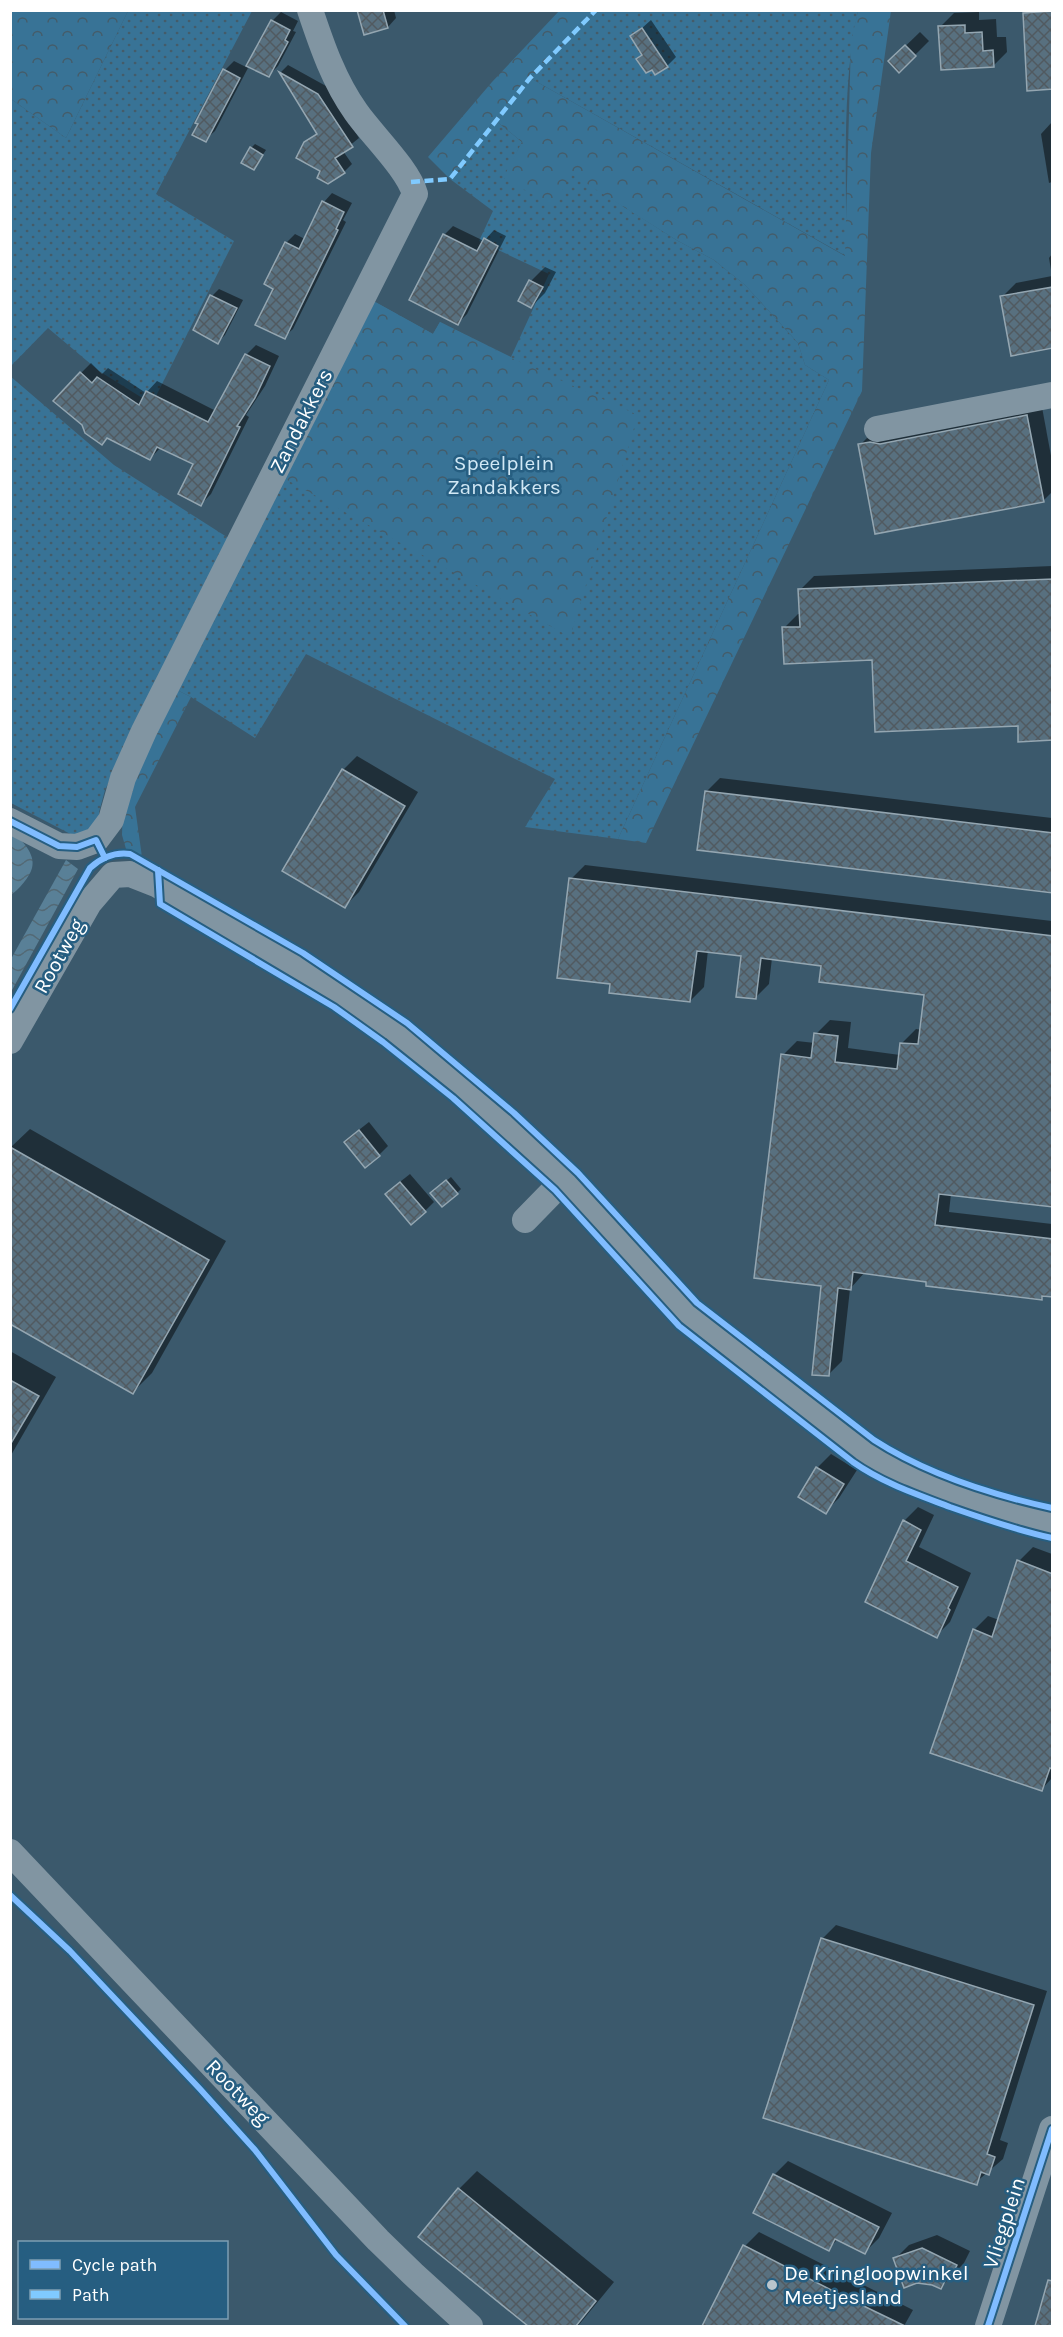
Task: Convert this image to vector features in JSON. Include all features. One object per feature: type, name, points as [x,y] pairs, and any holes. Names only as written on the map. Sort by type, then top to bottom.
[{"type":"street","name":"Zandakkers","points":[[10,821],[59,846],[77,847],[96,840],[111,820],[123,778],[144,731],[415,194],[411,182],[370,132],[338,83],[310,10]]},
{"type":"street","points":[[877,429],[1053,395]]},
{"type":"street","name":"Rootweg","points":[[10,1041],[89,903],[113,875],[130,874],[158,885],[316,979],[378,1020],[489,1109],[565,1179]]},
{"type":"street","points":[[525,1220],[565,1179],[686,1313],[868,1454],[924,1482],[1010,1513],[1053,1522]]},
{"type":"street","name":"Rootweg","points":[[10,1852],[378,2240],[420,2282],[471,2326]]},
{"type":"street","name":"Vliegplein","points":[[988,2326],[1053,2129]]},
{"type":"green space","points":[[11,10],[128,11],[66,138],[11,99]]},
{"type":"green space","points":[[560,10],[596,11],[530,78],[845,256],[851,41],[858,11],[891,11],[871,153],[862,391],[646,843],[618,839],[829,380],[805,365],[798,343],[745,285],[714,260],[678,241],[571,174],[554,206],[503,178],[522,142],[495,120],[450,179],[428,157],[492,82]]},
{"type":"green space","points":[[128,11],[252,11],[156,194],[234,241],[152,404],[99,371],[48,328],[11,366],[11,99],[66,138]]},
{"type":"green space","points":[[596,11],[858,11],[847,101],[846,256],[530,78]]},
{"type":"green space","points":[[495,120],[522,142],[504,179],[571,173],[678,241],[714,260],[745,285],[798,343],[805,365],[829,380],[618,839],[525,827],[555,779],[306,654],[255,738],[173,688],[368,298],[433,334],[440,322],[511,357],[549,274],[479,241],[493,211],[450,179]]},
{"type":"green space","name":"Speelplein Zandakkers","points":[[368,298],[433,334],[440,322],[511,358],[638,415],[570,637],[280,476]]},
{"type":"green space","points":[[10,376],[114,465],[230,539],[210,573],[105,790],[99,812],[99,827],[80,839],[11,803]]},
{"type":"green space","points":[[173,688],[191,697],[135,807],[142,857],[126,849],[122,835],[123,806]]},
{"type":"water","points":[[10,832],[27,847],[33,863],[31,872],[11,895]]},
{"type":"water","points":[[66,860],[78,869],[11,992],[11,959]]},
{"type":"building","points":[[357,10],[383,10],[388,28],[364,35]]},
{"type":"building","points":[[1053,11],[1053,89],[1027,91],[1023,13]]},
{"type":"building","points":[[271,20],[290,30],[285,40],[288,42],[269,77],[246,66]]},
{"type":"building","points":[[965,25],[965,33],[982,32],[983,51],[993,50],[994,67],[941,70],[938,26]]},
{"type":"building","points":[[642,28],[668,67],[655,75],[652,70],[646,73],[636,59],[642,55],[630,36]]},
{"type":"building","points":[[905,45],[916,56],[899,73],[888,61]]},
{"type":"building","points":[[223,69],[240,78],[206,142],[192,135],[198,124],[195,123]]},
{"type":"building","points":[[279,72],[318,94],[353,147],[335,158],[345,173],[328,184],[317,178],[320,171],[296,158],[304,142],[317,134]]},
{"type":"building","points":[[250,147],[263,155],[254,170],[241,163]]},
{"type":"building","points":[[322,201],[344,212],[336,229],[338,230],[285,339],[255,325],[273,289],[264,284],[285,242],[299,249]]},
{"type":"building","points":[[443,234],[477,251],[484,238],[498,246],[458,325],[409,300]]},
{"type":"building","points":[[529,280],[543,287],[531,308],[518,301]]},
{"type":"building","points":[[1053,287],[1053,348],[1011,356],[1000,296]]},
{"type":"building","points":[[210,295],[237,308],[218,344],[193,330]]},
{"type":"building","points":[[245,354],[270,366],[255,398],[237,426],[240,427],[201,506],[178,494],[193,464],[157,447],[150,460],[107,438],[102,445],[85,433],[82,425],[53,401],[80,372],[92,383],[97,377],[139,405],[146,391],[208,422]]},
{"type":"building","points":[[1027,415],[1044,502],[875,534],[858,444],[870,442],[880,444]]},
{"type":"building","points":[[1053,579],[1053,740],[1018,742],[1018,726],[875,732],[872,660],[784,664],[782,627],[800,627],[798,589]]},
{"type":"building","points":[[342,769],[405,806],[345,908],[282,871]]},
{"type":"building","points":[[705,791],[1053,833],[1053,893],[697,850]]},
{"type":"building","points":[[569,878],[1053,936],[1053,1207],[939,1194],[935,1225],[1053,1239],[1053,1297],[1042,1296],[1042,1300],[926,1286],[926,1282],[853,1272],[851,1290],[838,1288],[829,1376],[812,1375],[821,1286],[754,1278],[781,1054],[811,1058],[814,1033],[838,1036],[835,1062],[897,1069],[900,1043],[918,1044],[924,995],[819,982],[821,966],[761,958],[756,999],[736,997],[741,956],[697,951],[690,1002],[609,993],[610,984],[557,978]]},
{"type":"building","points":[[359,1130],[380,1156],[365,1168],[344,1142]]},
{"type":"building","points":[[10,1147],[209,1260],[133,1394],[10,1324]]},
{"type":"building","points":[[446,1180],[458,1194],[442,1207],[430,1193]]},
{"type":"building","points":[[400,1182],[426,1212],[411,1225],[385,1194]]},
{"type":"building","points":[[10,1380],[39,1396],[10,1445]]},
{"type":"building","points":[[816,1467],[844,1484],[826,1514],[798,1497]]},
{"type":"building","points":[[903,1520],[921,1530],[906,1561],[958,1587],[937,1638],[865,1602]]},
{"type":"building","points":[[1017,1560],[1053,1574],[1053,1769],[1050,1768],[1042,1791],[930,1753],[973,1629],[992,1637]]},
{"type":"building","points":[[821,1938],[1034,2005],[987,2154],[995,2157],[989,2175],[981,2172],[977,2185],[763,2118]]},
{"type":"building","points":[[773,2174],[879,2227],[865,2254],[835,2239],[829,2251],[753,2213]]},
{"type":"building","points":[[458,2188],[596,2301],[576,2326],[528,2326],[418,2237]]},
{"type":"building","name":"De Kringloopwinkel Meetjesland","points":[[743,2245],[843,2296],[905,2326],[702,2326]]},
{"type":"building","points":[[922,2248],[957,2265],[950,2279],[947,2277],[941,2289],[917,2283],[904,2288],[893,2258]]},
{"type":"building","points":[[1048,2280],[1053,2281],[1053,2326],[1035,2326]]},
{"type":"marked path","points":[[411,182],[450,179],[530,78],[596,10]]},
{"type":"cycle path","points":[[10,821],[59,846],[77,847],[96,840],[105,858]]},
{"type":"cycle path","points":[[10,1009],[90,868],[108,856],[130,854],[303,953],[407,1023],[514,1113],[578,1173],[697,1303],[874,1440],[915,1463],[960,1482],[1006,1497],[1052,1508]]},
{"type":"cycle path","points":[[158,870],[160,904],[334,1007],[383,1042],[453,1098],[555,1190],[679,1326],[853,1462],[888,1482],[950,1507],[1052,1538]]},
{"type":"cycle path","points":[[10,1895],[70,1951],[200,2089],[255,2150],[336,2255],[405,2326]]},
{"type":"cycle path","points":[[988,2326],[1052,2129]]},
{"type":"place","name":"De Kringloopwinkel Meetjesland","points":[[772,2285]]}]
